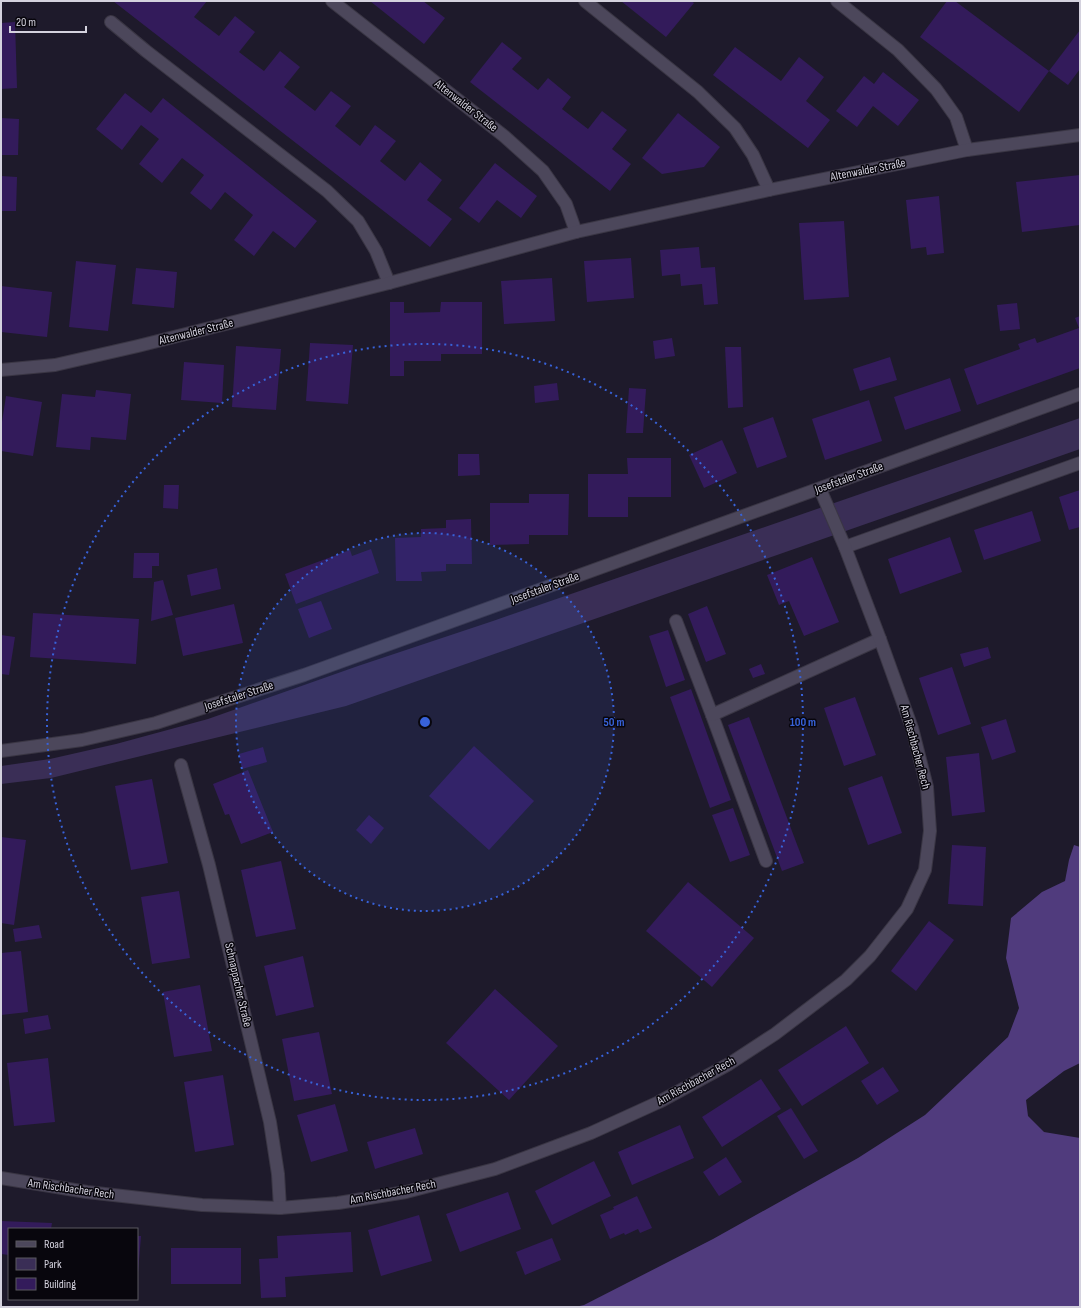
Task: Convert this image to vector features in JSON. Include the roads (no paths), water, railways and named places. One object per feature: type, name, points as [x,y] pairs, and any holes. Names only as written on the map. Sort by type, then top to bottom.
[{"type":"street","name":"Altenwalder Straße","points":[[332,1],[504,136],[543,171],[566,204],[576,232]]},
{"type":"street","points":[[585,1],[698,92],[735,128],[753,155],[769,190]]},
{"type":"street","points":[[837,1],[898,50],[936,89],[956,117],[967,150]]},
{"type":"street","points":[[111,22],[152,56],[327,191],[358,220],[376,250],[389,283]]},
{"type":"street","name":"Altenwalder Straße","points":[[1,370],[54,365],[138,346],[389,283],[576,232],[769,190],[967,150],[1080,135]]},
{"type":"street","name":"Josefstaler Straße","points":[[1,751],[82,740],[156,723],[304,675],[1080,394]]},
{"type":"street","points":[[845,547],[1080,463]]},
{"type":"street","name":"Am Rischbacher Rech","points":[[1,1178],[87,1192],[194,1204],[280,1208],[338,1203],[406,1192],[495,1169],[591,1133],[659,1102],[729,1064],[775,1034],[846,980],[870,956],[907,909],[925,870],[930,831],[927,787],[912,728],[845,547],[820,489]]},
{"type":"street","points":[[676,621],[766,861]]},
{"type":"street","points":[[712,715],[880,640]]},
{"type":"street","name":"Schnappacher Straße","points":[[180,765],[211,872],[270,1122],[278,1174],[280,1208]]}]
